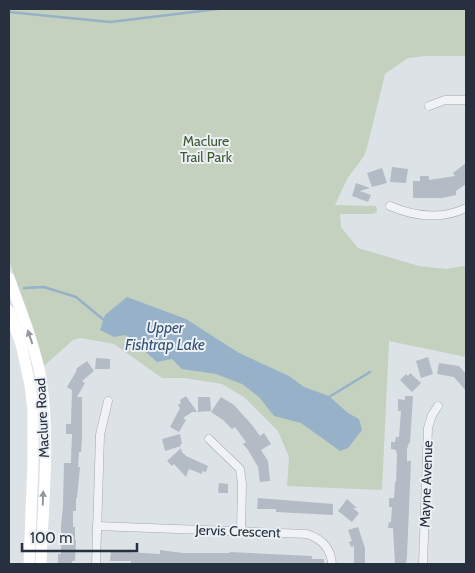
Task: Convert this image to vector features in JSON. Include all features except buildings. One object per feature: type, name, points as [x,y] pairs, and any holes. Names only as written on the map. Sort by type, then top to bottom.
[{"type":"main road","name":"Maclure Road","points":[[9,278],[32,343],[44,397],[46,428],[41,564]]},
{"type":"main road","name":"Maclure Road","points":[[9,310],[21,344],[30,385],[33,410],[29,564]]},
{"type":"street","points":[[429,106],[445,100],[466,100]]},
{"type":"street","points":[[390,206],[406,213],[440,216],[452,214],[466,208]]},
{"type":"street","points":[[96,564],[100,435],[108,401]]},
{"type":"street","name":"Mayne Avenue","points":[[423,564],[428,428],[432,415],[438,406]]},
{"type":"street","points":[[208,439],[240,469],[242,484],[241,531]]},
{"type":"street","name":"Jervis Crescent","points":[[97,526],[307,534],[326,545],[330,552],[332,564]]},
{"type":"green space","name":"Maclure Trail Park","points":[[9,9],[466,9],[466,56],[408,58],[385,74],[364,156],[347,179],[335,205],[376,206],[377,212],[373,214],[340,214],[341,227],[358,248],[419,266],[446,269],[464,266],[466,268],[466,357],[389,341],[382,490],[287,486],[289,457],[278,431],[244,397],[222,384],[184,378],[162,378],[114,344],[81,338],[73,340],[44,366],[34,329],[9,261]]},
{"type":"water","name":"Upper Fishtrap Lake","points":[[127,297],[186,319],[239,353],[289,376],[304,387],[329,396],[348,413],[359,419],[362,430],[348,448],[340,451],[301,423],[274,416],[259,397],[242,384],[216,374],[182,369],[172,359],[157,362],[126,335],[114,337],[100,330],[105,315]]},
{"type":"waterway","points":[[9,12],[110,22],[218,9]]},
{"type":"waterway","points":[[24,288],[44,287],[76,297],[105,321]]},
{"type":"waterway","points":[[329,397],[370,372]]}]
